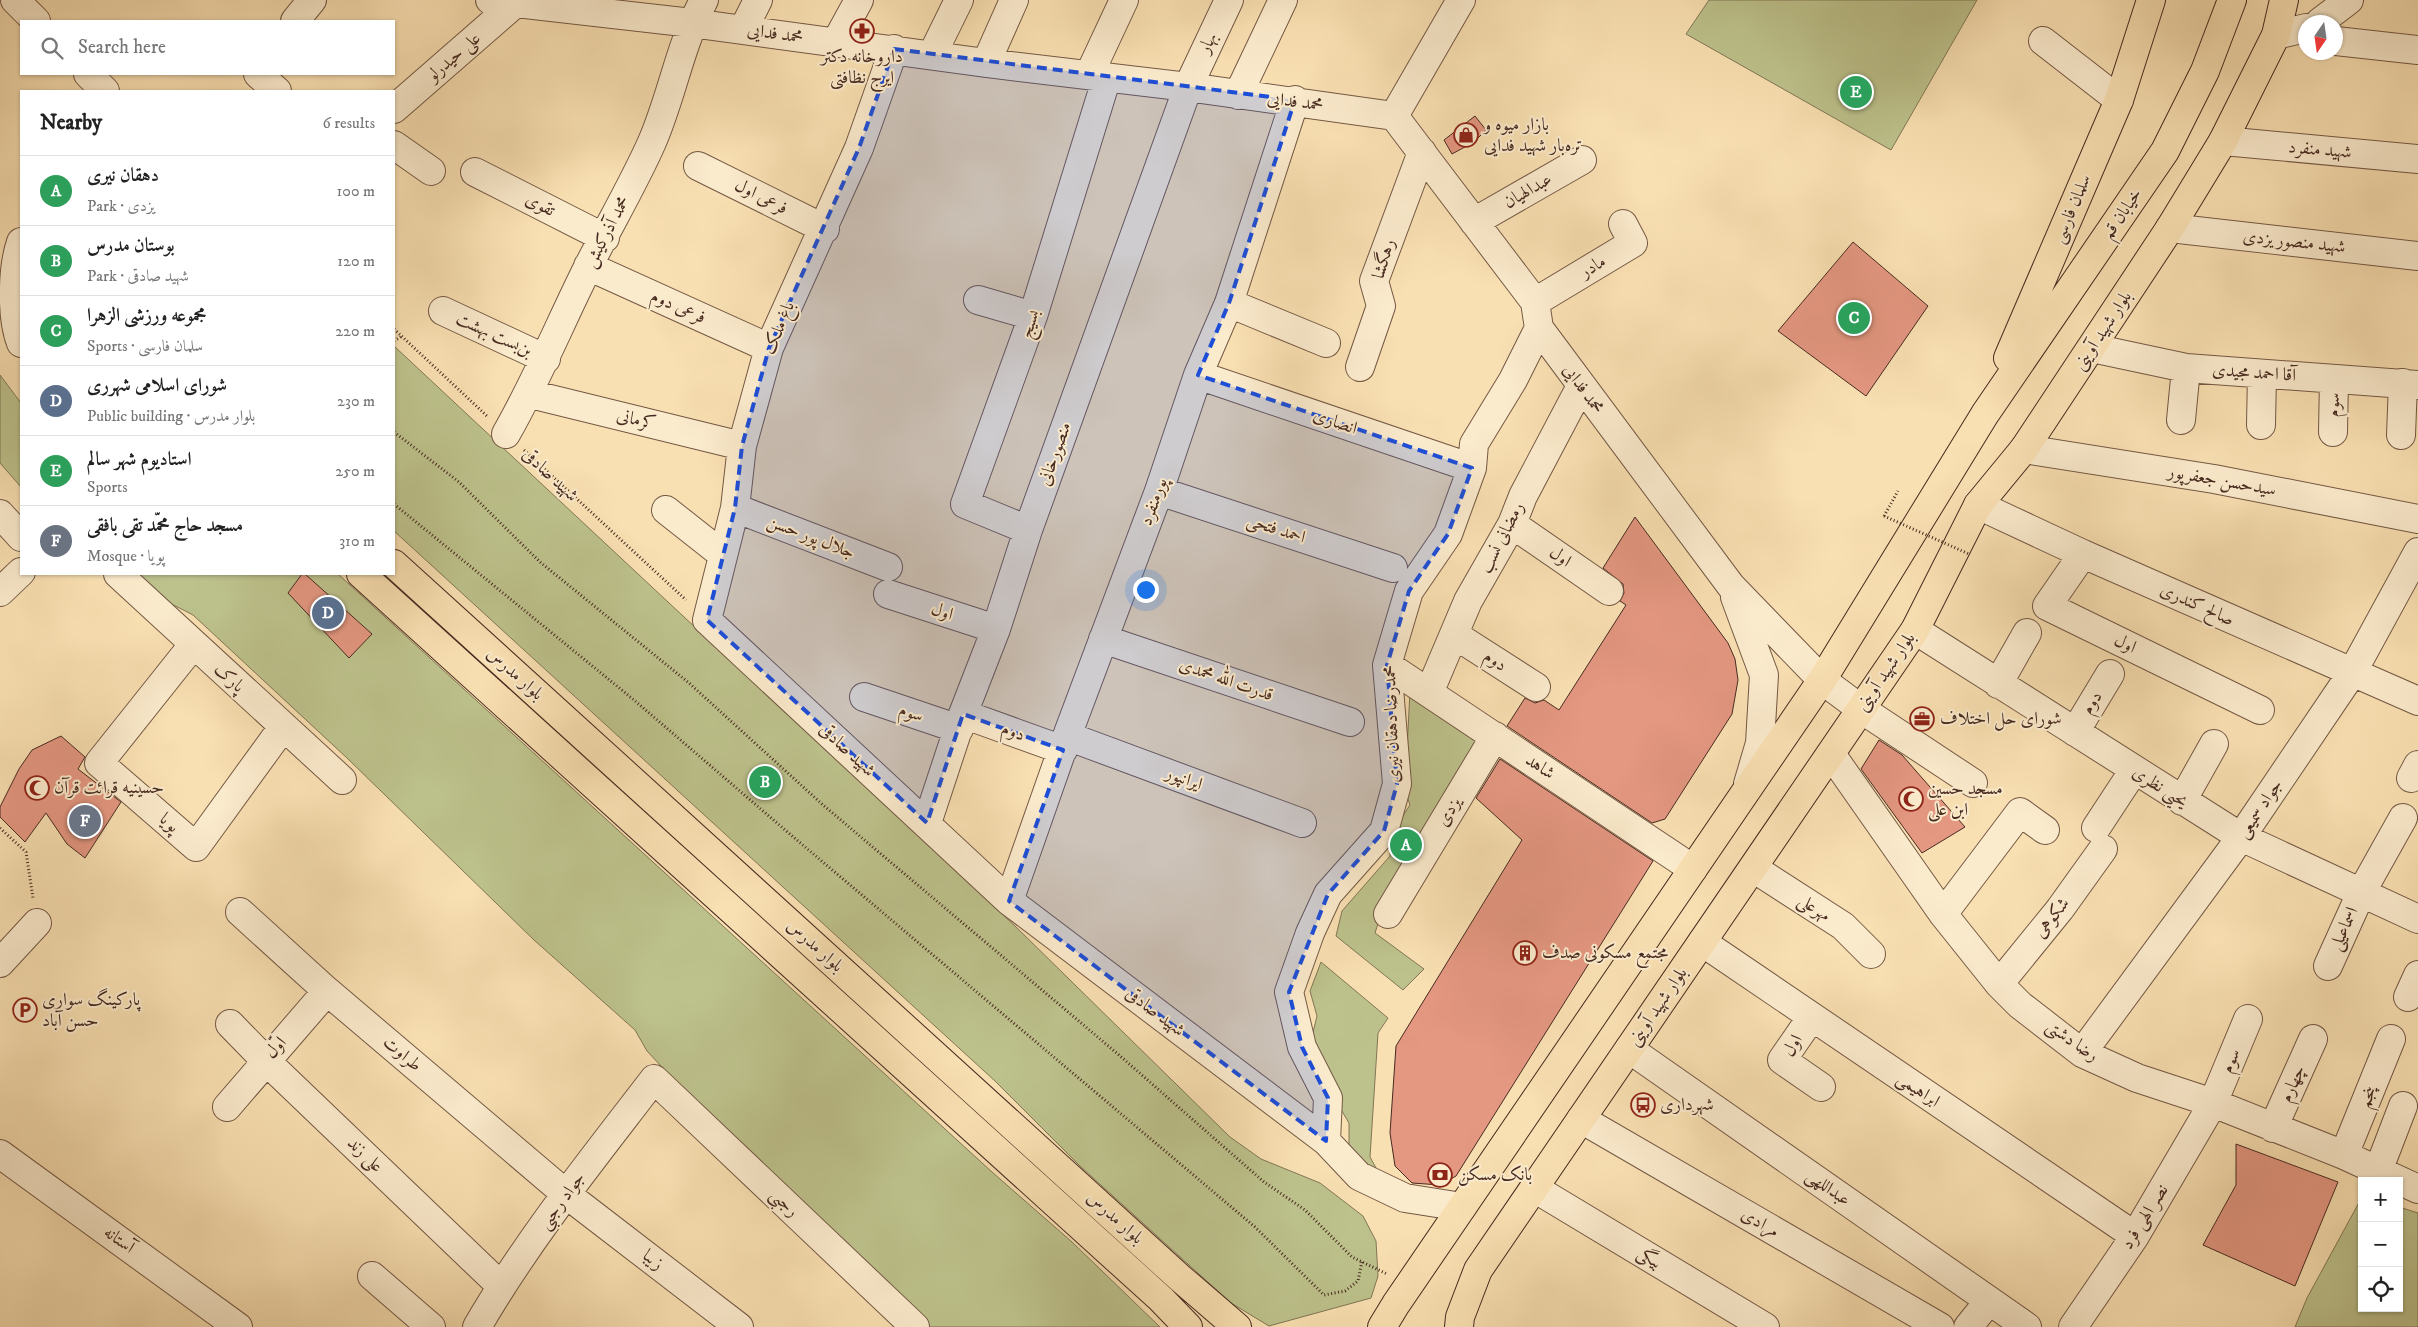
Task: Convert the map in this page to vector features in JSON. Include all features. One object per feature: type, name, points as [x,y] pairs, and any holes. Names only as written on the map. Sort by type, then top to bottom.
[{"type":"main road","name":"سلمان فارسی","points":[[1985,414],[2119,100],[2152,0]]},
{"type":"main road","name":"خیابان قم","points":[[1985,414],[2164,151],[2205,71],[2232,0]]},
{"type":"main road","name":"بلوار شهید آوینی","points":[[1459,1327],[1460,1317],[1478,1270],[1915,630],[1978,506],[2024,450],[2170,228],[2222,141],[2276,34],[2284,0]]},
{"type":"main road","points":[[1382,1327],[1822,680],[1985,414]]},
{"type":"main road","name":"بلوار مدرس","points":[[395,565],[1172,1271],[1237,1327]]},
{"type":"main road","name":"بلوار مدرس","points":[[363,575],[1161,1299],[1188,1327]]},
{"type":"street","points":[[15,0],[35,20]]},
{"type":"street","points":[[296,20],[312,0]]},
{"type":"street","points":[[743,30],[758,0]]},
{"type":"street","points":[[836,42],[859,0]]},
{"type":"street","points":[[932,55],[959,0]]},
{"type":"street","points":[[986,63],[1014,0]]},
{"type":"street","name":"بسیج","points":[[1028,530],[965,504],[1033,316],[1098,76],[1124,0]]},
{"type":"street","name":"بهار","points":[[1188,86],[1229,0]]},
{"type":"street","points":[[1238,95],[1283,0]]},
{"type":"street","points":[[1394,116],[1461,0]]},
{"type":"street","points":[[2329,15],[2348,0]]},
{"type":"street","name":"محمد فدایی","points":[[508,2],[698,12],[743,30],[986,63],[1188,86],[1238,95],[1295,100],[1394,116],[1535,302],[1539,328],[1732,586],[1822,680],[1861,709],[1973,783]]},
{"type":"street","name":"علی حیدرلو","points":[[395,109],[508,2]]},
{"type":"street","name":"محمد آذرکیش","points":[[506,434],[530,394],[588,266],[605,238],[652,142],[698,12]]},
{"type":"street","points":[[2276,34],[2298,30]]},
{"type":"street","points":[[2276,34],[2298,37]]},
{"type":"street","points":[[2043,41],[2119,100]]},
{"type":"street","points":[[2343,42],[2418,50]]},
{"type":"street","name":"باغ ملک","points":[[707,620],[735,508],[742,446],[769,348],[860,148],[894,50]]},
{"type":"street","points":[[89,75],[104,90]]},
{"type":"street","points":[[259,75],[276,90]]},
{"type":"street","name":"منصورخانی","points":[[927,823],[961,722],[996,629],[1028,530],[1188,86]]},
{"type":"street","name":"پورمنفرد","points":[[1009,901],[1103,638],[1159,491],[1198,375],[1229,303],[1295,100]]},
{"type":"street","name":"شهید منفرد","points":[[2222,141],[2418,159]]},
{"type":"street","points":[[395,146],[431,171]]},
{"type":"street","name":"رهگشا","points":[[1360,367],[1381,306],[1374,282],[1422,152]]},
{"type":"street","name":"عبدالهیان","points":[[1474,222],[1582,160]]},
{"type":"street","name":"فرعی اول","points":[[698,166],[824,229]]},
{"type":"street","name":"تقوی","points":[[475,172],[605,238]]},
{"type":"street","name":"مادر","points":[[1535,302],[1633,244],[1623,224]]},
{"type":"street","name":"شهید منصور یزدی","points":[[2170,228],[2418,256]]},
{"type":"street","points":[[15,245],[15,314],[20,338]]},
{"type":"street","name":"فرعی دوم","points":[[588,266],[769,348]]},
{"type":"street","points":[[978,300],[1033,316]]},
{"type":"street","points":[[1229,303],[1326,343]]},
{"type":"street","name":"بن‌بست بهشت","points":[[443,311],[546,360]]},
{"type":"street","name":"محمدرضا دهقان نیری","points":[[1326,1141],[1328,1098],[1302,1046],[1289,992],[1310,933],[1328,894],[1384,831],[1396,784],[1387,664],[1409,591],[1448,534],[1472,468],[1474,444],[1513,380],[1539,328]]},
{"type":"street","name":"آقا احمد مجیدی","points":[[2092,348],[2186,368],[2411,384]]},
{"type":"street","points":[[2181,420],[2186,368]]},
{"type":"street","points":[[2261,425],[2262,374]]},
{"type":"street","name":"انصاری","points":[[1198,375],[1472,468]]},
{"type":"street","name":"سوم","points":[[2333,432],[2334,379]]},
{"type":"street","points":[[2401,435],[2411,384]]},
{"type":"street","name":"رمضانی نسب","points":[[1429,693],[1468,601],[1512,524],[1523,496],[1581,386]]},
{"type":"street","name":"کرمانی","points":[[530,394],[742,446]]},
{"type":"street","name":"سیدحسن جعفرپور","points":[[2024,450],[2214,479],[2418,519]]},
{"type":"street","name":"احمد فتحی","points":[[1159,491],[1393,568]]},
{"type":"street","name":"صالح کندری","points":[[1978,506],[2418,701]]},
{"type":"street","name":"جلال پور حسن","points":[[735,508],[888,567]]},
{"type":"street","points":[[666,510],[723,555]]},
{"type":"street","points":[[0,514],[20,536]]},
{"type":"street","name":"اول","points":[[1512,524],[1609,591]]},
{"type":"street","name":"جواد سمیعی","points":[[2082,1053],[2242,837],[2352,673],[2418,552]]},
{"type":"street","name":"اول","points":[[2083,554],[2047,606],[2260,710]]},
{"type":"street","points":[[0,592],[20,573]]},
{"type":"street","name":"پارک","points":[[119,575],[342,780]]},
{"type":"street","points":[[1732,586],[1764,675],[1760,743],[1746,792]]},
{"type":"street","name":"اول","points":[[888,594],[996,629]]},
{"type":"street","name":"شهید صادقی","points":[[707,620],[1009,901],[1326,1141]]},
{"type":"street","name":"یحیی نظری","points":[[1915,630],[2182,801],[2242,837],[2418,919]]},
{"type":"street","points":[[1998,684],[2027,633]]},
{"type":"street","name":"دوم","points":[[1455,635],[1536,687]]},
{"type":"street","name":"قدرت الله محمدی","points":[[1103,638],[1350,722]]},
{"type":"street","name":"پویا","points":[[193,645],[99,763],[196,847],[283,727]]},
{"type":"street","name":"شاهد","points":[[1387,664],[1693,869]]},
{"type":"street","name":"دوم","points":[[2075,732],[2110,674]]},
{"type":"street","name":"سوم","points":[[864,697],[961,722]]},
{"type":"street","name":"دوم","points":[[961,722],[1065,743]]},
{"type":"street","name":"یزدی","points":[[1388,914],[1495,736]]},
{"type":"street","name":"ایرانپور","points":[[1065,743],[1302,823]]},
{"type":"street","points":[[2182,801],[2214,744]]},
{"type":"street","name":"رضا دشتی","points":[[1830,754],[1943,914],[1999,984],[2020,1005],[2082,1053],[2137,1078],[2214,1103],[2344,1155],[2418,1189]]},
{"type":"street","name":"شکوهی","points":[[1999,984],[2060,909],[2099,839],[2134,770]]},
{"type":"street","points":[[1943,914],[2020,812],[2045,830]]},
{"type":"street","points":[[2361,892],[2403,818]]},
{"type":"street","name":"مهرعلی","points":[[1753,868],[1843,926],[1871,954]]},
{"type":"street","name":"اسماعیلی","points":[[2328,966],[2361,892]]},
{"type":"street","name":"طراوت","points":[[240,912],[327,991],[566,1194]]},
{"type":"street","points":[[0,963],[37,923]]},
{"type":"street","name":"ابراهیمی","points":[[1702,942],[1811,1018],[2135,1236]]},
{"type":"street","name":"اوّل","points":[[227,1107],[265,1060],[327,991]]},
{"type":"street","name":"اول","points":[[1811,1018],[1782,1060],[1821,1088]]},
{"type":"street","name":"سوم","points":[[2214,1103],[2248,1019]]},
{"type":"street","name":"علی زند","points":[[230,1024],[265,1060],[501,1286]]},
{"type":"street","name":"چهارم","points":[[2274,1128],[2313,1039]]},
{"type":"street","name":"پنجم","points":[[2344,1155],[2391,1039]]},
{"type":"street","name":"عبداللهی","points":[[1629,1050],[2027,1327]]},
{"type":"street","name":"جواد رجبی","points":[[478,1327],[501,1286],[566,1194],[654,1079]]},
{"type":"street","name":"رجبی","points":[[654,1079],[914,1327]]},
{"type":"street","name":"نصر الهی فرد","points":[[2073,1327],[2135,1236],[2214,1103]]},
{"type":"street","points":[[2378,1170],[2403,1106]]},
{"type":"street","name":"مرادی","points":[[1581,1119],[1940,1327]]},
{"type":"street","points":[[1326,1141],[1359,1176],[1367,1180],[1405,1198],[1462,1208]]},
{"type":"street","name":"آستانه","points":[[0,1154],[238,1327]]},
{"type":"street","name":"بیگی","points":[[1534,1188],[1723,1316],[1765,1327]]},
{"type":"street","name":"زیبا","points":[[566,1194],[739,1327]]},
{"type":"street","points":[[372,1276],[431,1327]]},
{"type":"street","points":[[1968,1327],[1989,1301]]},
{"type":"path","name":"شهید صادقی","points":[[395,330],[707,620]]},
{"type":"path","points":[[395,341],[402,336]]},
{"type":"path","points":[[395,433],[459,482],[540,562],[689,683],[823,805],[1119,1055],[1264,1182],[1305,1210],[1352,1257],[1392,1276]]},
{"type":"path","points":[[1898,491],[1884,516],[1969,554]]},
{"type":"path","points":[[395,505],[634,700],[901,929],[1255,1227],[1324,1295],[1345,1291],[1358,1281],[1362,1261]]},
{"type":"path","points":[[0,828],[26,852],[37,923]]},
{"type":"highlighted area","points":[[894,49],[1295,100],[1229,303],[1198,375],[1472,468],[1448,534],[1409,591],[1387,665],[1397,784],[1384,831],[1328,894],[1289,992],[1302,1047],[1328,1098],[1326,1141],[1009,901],[1063,750],[963,714],[927,823],[707,620],[735,508],[742,446],[769,348],[859,148]]},
{"type":"green space","points":[[1709,0],[1977,0],[1891,150],[1686,34]]},
{"type":"green space","points":[[395,347],[1017,928],[1230,1137],[1261,1159],[1320,1183],[1363,1216],[1376,1241],[1378,1276],[1371,1298],[1269,1326],[1231,1303],[1080,1166],[995,1081],[395,532]]},
{"type":"green space","points":[[0,375],[20,402],[20,486],[0,463]]},
{"type":"green space","points":[[132,575],[339,575],[992,1172],[1072,1242],[1160,1327],[927,1327],[744,1155],[647,1051],[635,1030],[534,940],[347,758],[193,615],[158,597]]},
{"type":"green space","points":[[1410,691],[1481,739],[1381,914],[1375,933],[1424,969],[1403,990],[1336,936],[1342,911],[1390,856],[1391,834],[1410,805],[1405,790]]},
{"type":"green space","points":[[1321,962],[1388,1018],[1378,1033],[1370,1157],[1381,1177],[1349,1152],[1349,1123],[1333,1096],[1310,1045],[1317,1016],[1310,991]]},
{"type":"green space","points":[[2358,1204],[2358,1312],[2403,1312],[2403,1208],[2418,1213],[2418,1327],[2295,1327],[2307,1298]]},
{"type":"building","name":"بازار میوه و تره‌بار شهید فدایی","points":[[1475,116],[1486,130],[1474,142],[1452,154],[1444,140]]},
{"type":"building","points":[[1853,242],[1928,306],[1866,396],[1778,331]]},
{"type":"building","points":[[1635,517],[1728,643],[1735,659],[1738,680],[1732,714],[1665,819],[1652,823],[1507,726],[1525,698],[1535,703],[1544,700],[1559,710],[1626,605],[1620,601],[1624,593],[1623,584],[1603,568]]},
{"type":"building","points":[[301,575],[306,575],[372,634],[349,658],[288,593]]},
{"type":"building","points":[[61,736],[85,757],[78,769],[121,802],[85,858],[67,844],[46,813],[25,842],[0,817],[0,807],[19,769],[32,750]]},
{"type":"building","name":"مسجد حسین ابن علی","points":[[1879,740],[1902,755],[1965,827],[1922,853],[1861,769]]},
{"type":"building","name":"مجتمع مسکونی صدف","points":[[1500,759],[1653,861],[1456,1176],[1440,1185],[1412,1183],[1395,1166],[1390,1133],[1396,1046],[1522,840],[1476,798]]},
{"type":"building","points":[[2236,1144],[2338,1182],[2295,1286],[2203,1245],[2236,1185]]},
{"type":"place","name":"داروخانه دکتر ایرج نظافتی","points":[[862,31]]},
{"type":"place","name":"استادیوم شهر سالم","points":[[1856,92]]},
{"type":"place","name":"بازار میوه و تره‌بار شهید فدایی","points":[[1466,135]]},
{"type":"place","name":"مجموعه ورزشی الزهرا","points":[[1854,318]]},
{"type":"place","name":"شورای اسلامی شهرری","points":[[328,613]]},
{"type":"place","name":"شورای حل اختلاف","points":[[1922,719]]},
{"type":"place","name":"بوستان مدرس","points":[[765,782]]},
{"type":"place","name":"حسینیه قرائت قرآن","points":[[37,788]]},
{"type":"place","name":"مسجد حسین ابن علی","points":[[1911,799]]},
{"type":"place","name":"مسجد حاج محمّد تقی بافقی","points":[[85,821]]},
{"type":"place","name":"دهقان نیری","points":[[1406,845]]},
{"type":"place","name":"مجتمع مسکونی صدف","points":[[1525,953]]},
{"type":"place","name":"پارکینگ سواری حسن آباد","points":[[25,1010]]},
{"type":"place","name":"شهرداری","points":[[1643,1105]]},
{"type":"place","name":"بانک مسکن","points":[[1440,1175]]}]
